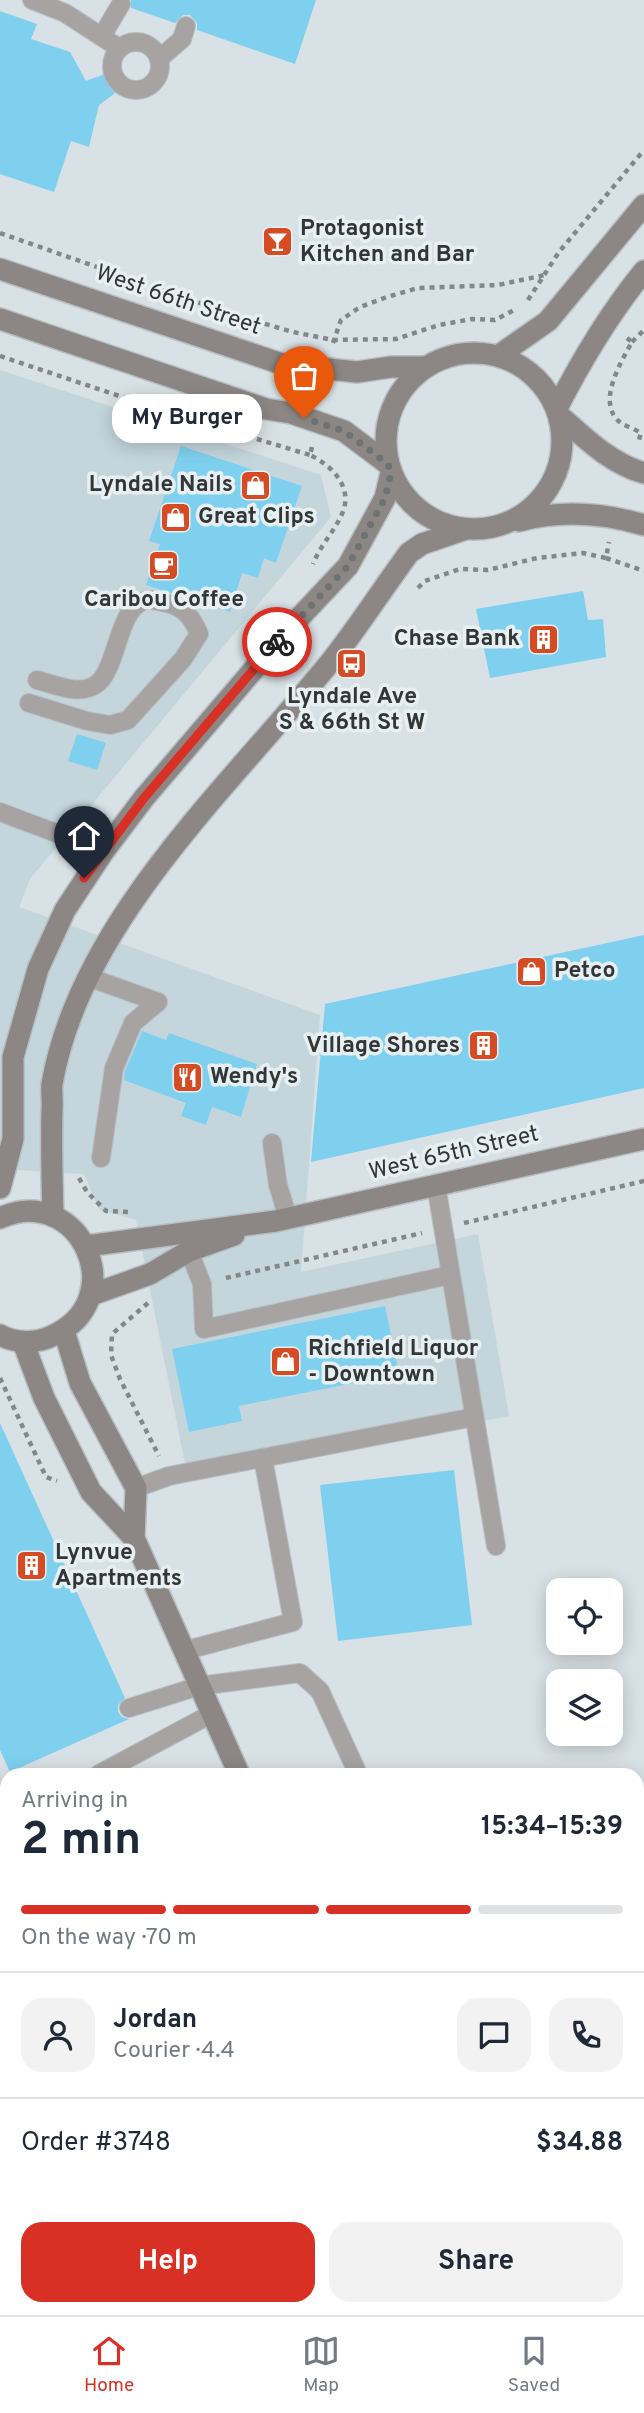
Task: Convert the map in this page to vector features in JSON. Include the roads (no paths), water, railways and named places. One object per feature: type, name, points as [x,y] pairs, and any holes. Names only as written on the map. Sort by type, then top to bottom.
[{"type":"main road","points":[[498,356],[548,321],[644,205]]},
{"type":"main road","name":"West 66th Street","points":[[0,270],[282,364],[357,372],[425,366]]},
{"type":"main road","points":[[558,412],[585,353],[644,271]]},
{"type":"main road","points":[[0,319],[267,409],[291,413],[344,431],[390,468]]},
{"type":"main road","points":[[493,528],[520,517],[542,498],[557,474],[563,445],[558,412],[549,393],[527,370],[498,356],[473,352],[448,356],[425,366],[405,386],[391,409],[386,427],[385,445],[390,468],[403,495],[421,512],[442,524],[466,529],[493,528],[541,515],[569,514],[616,517],[644,525]]},
{"type":"main road","points":[[558,412],[603,454],[630,469],[644,473]]},
{"type":"main road","points":[[0,1188],[13,1139],[13,1057],[38,969],[65,910],[104,851],[144,798],[284,634],[348,566],[385,498],[390,468]]},
{"type":"main road","points":[[53,1216],[50,1139],[52,1086],[66,1033],[88,978],[111,938],[158,869],[232,776],[332,659],[409,553],[422,544],[466,529]]},
{"type":"main road","name":"West 65th Street","points":[[86,1246],[282,1219],[644,1139]]},
{"type":"main road","points":[[0,1218],[11,1213],[32,1211],[53,1216],[66,1223],[86,1246],[93,1278],[90,1295],[76,1321],[64,1331],[45,1339],[23,1342],[0,1335]]},
{"type":"main road","name":"West 65th Street","points":[[90,1295],[150,1274],[190,1251],[282,1219]]},
{"type":"main road","points":[[64,1331],[80,1384],[136,1488],[134,1538]]},
{"type":"main road","points":[[23,1342],[44,1398],[91,1492],[134,1538],[236,1768]]},
{"type":"lane","points":[[32,0],[65,13],[120,48]]},
{"type":"lane","points":[[102,36],[121,4]]},
{"type":"lane","points":[[159,59],[181,39],[186,26]]},
{"type":"lane","points":[[142,42],[156,51],[159,75],[155,82],[141,90],[132,90],[119,83],[112,69],[112,61],[120,48],[126,43],[142,42]]},
{"type":"lane","points":[[29,703],[87,721],[110,725],[128,720],[183,659],[199,634],[192,616],[173,605],[150,600],[138,603],[130,610],[107,669],[99,682],[80,691],[37,680]]},
{"type":"lane","points":[[0,812],[104,851]]},
{"type":"lane","points":[[88,978],[158,1002],[133,1023],[114,1068],[101,1158]]},
{"type":"lane","points":[[272,1143],[282,1219]]},
{"type":"lane","points":[[436,1185],[496,1546]]},
{"type":"lane","points":[[190,1251],[202,1284],[204,1329],[450,1275]]},
{"type":"lane","points":[[136,1488],[170,1476],[474,1417]]},
{"type":"lane","points":[[183,1651],[293,1622],[263,1458]]},
{"type":"lane","points":[[130,1708],[199,1686],[300,1673],[320,1691],[355,1768]]},
{"type":"lane","points":[[110,1768],[211,1714]]},
{"type":"place","name":"Protagonist Kitchen and Bar","points":[[277,242]]},
{"type":"place","name":"My Burger","points":[[304,418]]},
{"type":"place","name":"Lyndale Nails","points":[[256,485]]},
{"type":"place","name":"Great Clips","points":[[175,517]]},
{"type":"place","name":"Caribou Coffee","points":[[164,566]]},
{"type":"place","name":"Chase Bank","points":[[543,639]]},
{"type":"place","name":"Lyndale Ave S & 66th St W","points":[[352,663]]},
{"type":"place","name":"Petco","points":[[531,971]]},
{"type":"place","name":"Village Shores","points":[[483,1046]]},
{"type":"place","name":"Wendy's","points":[[187,1077]]},
{"type":"place","name":"Richfield Liquor - Downtown","points":[[285,1362]]},
{"type":"place","name":"Lynvue Apartments","points":[[32,1566]]}]
